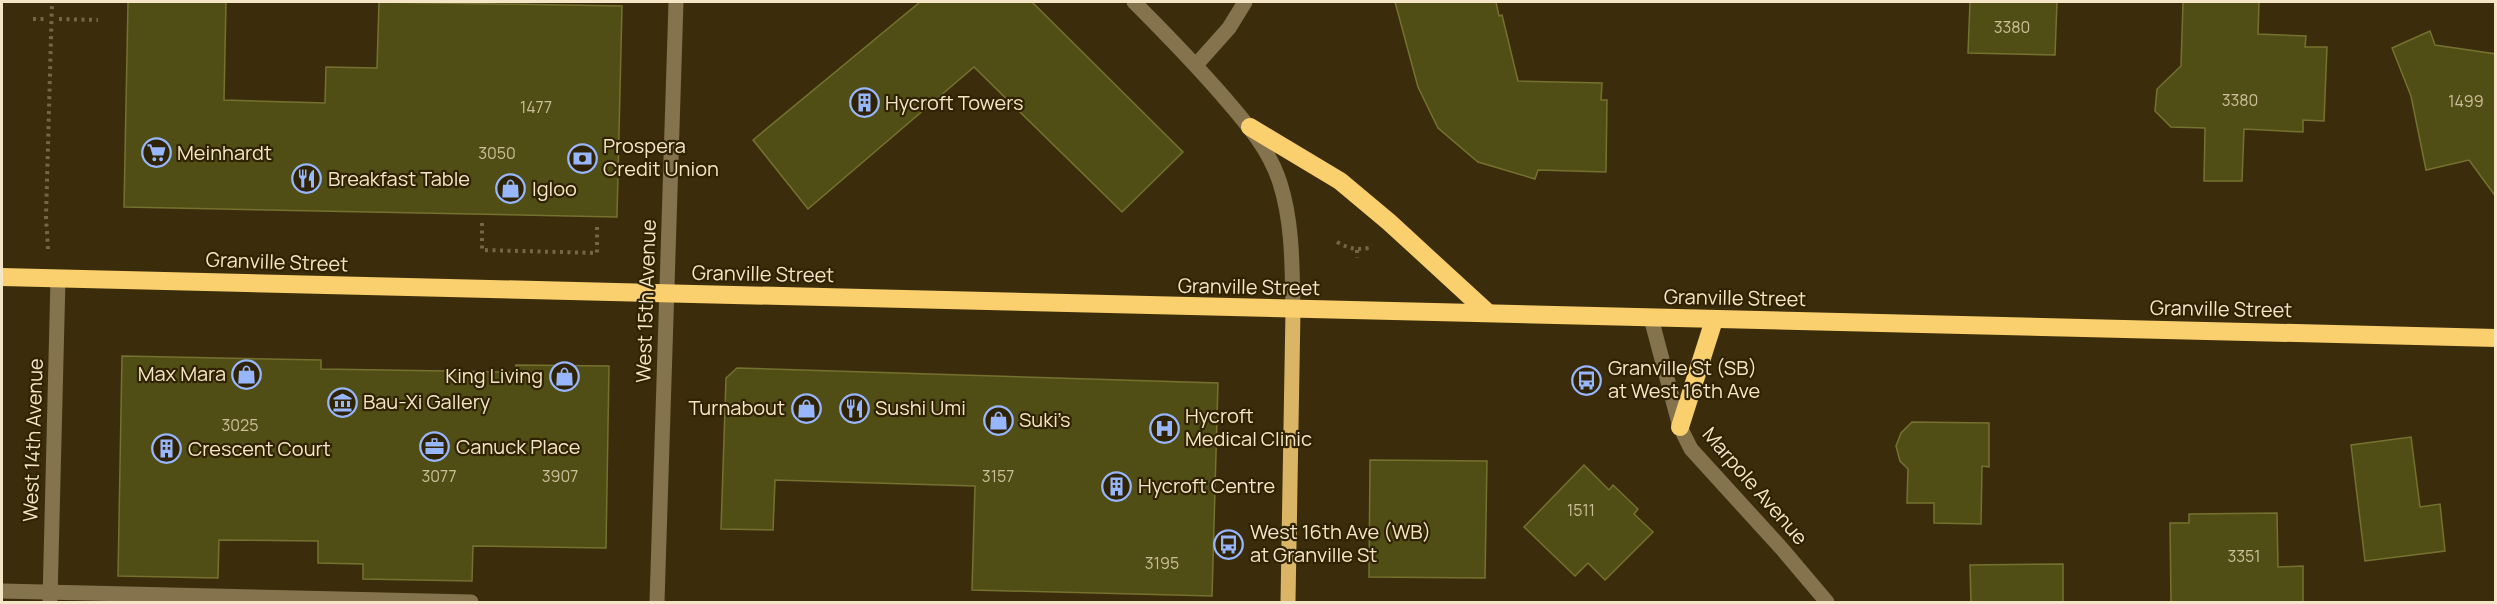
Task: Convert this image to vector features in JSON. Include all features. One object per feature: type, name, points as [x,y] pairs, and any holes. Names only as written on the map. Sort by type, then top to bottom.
[{"type":"highway","points":[[1250,127],[1340,181],[1389,222],[1486,312]]},
{"type":"highway","name":"Granville Street","points":[[2,277],[1293,310],[1486,312],[1714,320],[2496,339]]},
{"type":"highway","points":[[1680,427],[1714,320]]},
{"type":"main road","points":[[1288,603],[1293,310]]},
{"type":"street","name":"West 15th Avenue","points":[[657,603],[676,2]]},
{"type":"street","points":[[1134,2],[1196,65],[1250,127],[1270,160],[1287,210],[1291,240],[1293,310]]},
{"type":"street","points":[[1196,65],[1229,28],[1245,2]]},
{"type":"street","name":"West 14th Avenue","points":[[50,597],[58,279]]},
{"type":"street","name":"Marpole Avenue","points":[[1651,318],[1680,427],[1691,449],[1783,550],[1827,603]]},
{"type":"street","points":[[2,591],[50,597],[471,603]]},
{"type":"path","points":[[46,243],[52,2]]},
{"type":"path","points":[[33,19],[45,19]]},
{"type":"path","points":[[59,19],[98,20]]},
{"type":"path","points":[[482,223],[482,250],[597,253],[597,226]]},
{"type":"path","points":[[1337,242],[1348,249],[1357,250],[1369,248],[1378,237]]},
{"type":"path","points":[[1357,250],[1357,258]]},
{"type":"building","points":[[128,2],[226,2],[224,100],[325,103],[326,67],[377,68],[379,2],[622,6],[617,217],[124,207]]},
{"type":"building","name":"Hycroft Towers","points":[[920,2],[1032,2],[1183,152],[1122,212],[974,67],[808,209],[753,140]]},
{"type":"building","points":[[1395,2],[1496,2],[1499,16],[1502,15],[1518,81],[1602,83],[1601,100],[1607,100],[1606,172],[1538,170],[1535,179],[1478,162],[1438,128],[1418,87]]},
{"type":"building","points":[[1970,2],[2057,2],[2055,55],[1968,53]]},
{"type":"building","points":[[2183,2],[2259,2],[2258,34],[2306,36],[2305,47],[2327,47],[2324,121],[2303,120],[2303,132],[2244,129],[2242,181],[2204,181],[2205,128],[2171,127],[2155,111],[2157,89],[2181,66]]},
{"type":"building","points":[[2430,31],[2435,45],[2496,54],[2496,197],[2469,160],[2426,170],[2411,96],[2392,48]]},
{"type":"building","points":[[122,356],[321,360],[321,369],[515,372],[516,365],[609,366],[606,548],[473,546],[472,581],[363,579],[363,564],[318,563],[318,541],[219,540],[218,578],[118,576]]},
{"type":"building","points":[[737,368],[1218,383],[1212,596],[972,590],[975,486],[775,480],[773,530],[721,529],[726,378]]},
{"type":"building","points":[[1912,422],[1989,423],[1989,467],[1982,466],[1981,524],[1934,523],[1934,503],[1907,503],[1908,469],[1900,461],[1896,446],[1901,433]]},
{"type":"building","points":[[2411,437],[2420,507],[2440,504],[2445,551],[2365,561],[2351,445]]},
{"type":"building","points":[[1370,460],[1487,461],[1485,578],[1369,577]]},
{"type":"building","points":[[1584,465],[1609,490],[1613,485],[1638,509],[1634,514],[1653,532],[1605,580],[1588,563],[1575,576],[1524,527]]},
{"type":"building","points":[[2277,513],[2278,567],[2303,566],[2303,603],[2171,603],[2170,523],[2189,523],[2189,514]]},
{"type":"building","points":[[2063,564],[2063,603],[1971,603],[1970,565]]},
{"type":"place","name":"Hycroft Towers","points":[[864,103]]},
{"type":"place","name":"Meinhardt","points":[[156,153]]},
{"type":"place","name":"Prospera Credit Union","points":[[582,158]]},
{"type":"place","name":"Breakfast Table","points":[[307,179]]},
{"type":"place","name":"Igloo","points":[[511,189]]},
{"type":"place","name":"Max Mara","points":[[247,374]]},
{"type":"place","name":"King Living","points":[[564,376]]},
{"type":"place","name":"Granville St (SB) at West 16th Ave","points":[[1587,380]]},
{"type":"place","name":"Bau-Xi Gallery","points":[[342,402]]},
{"type":"place","name":"Turnabout","points":[[806,408]]},
{"type":"place","name":"Sushi Umi","points":[[854,408]]},
{"type":"place","name":"Suki’s","points":[[998,420]]},
{"type":"place","name":"Hycroft Medical Clinic","points":[[1164,428]]},
{"type":"place","name":"Canuck Place","points":[[435,447]]},
{"type":"place","name":"Crescent Court","points":[[167,449]]},
{"type":"place","name":"Hycroft Centre","points":[[1117,486]]},
{"type":"place","name":"West 16th Ave (WB) at Granville St","points":[[1229,544]]}]
